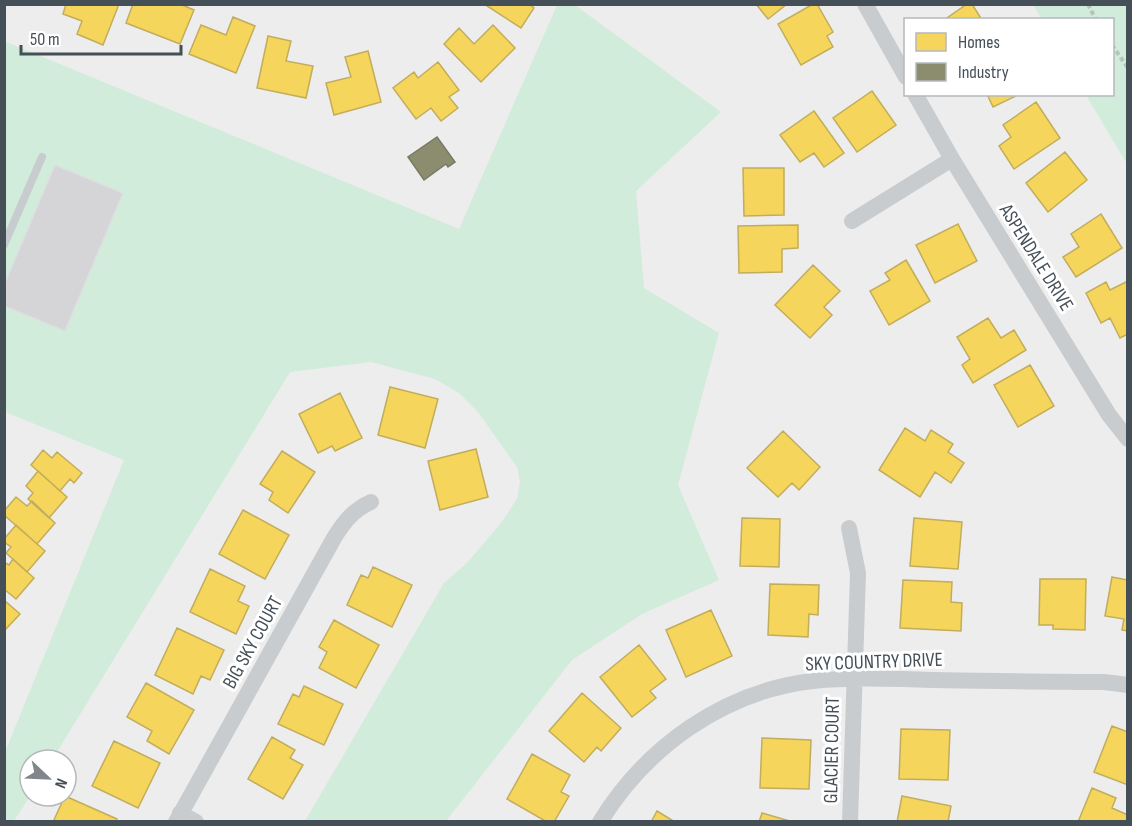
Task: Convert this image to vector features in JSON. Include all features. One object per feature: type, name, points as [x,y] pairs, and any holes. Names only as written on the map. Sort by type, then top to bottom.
[{"type":"street","points":[[865,4],[904,73]]},
{"type":"street","name":"ASPENDALE DRIVE","points":[[916,96],[951,159],[1109,415],[1128,439]]},
{"type":"street","points":[[852,221],[951,159]]},
{"type":"street","name":"BIG SKY COURT","points":[[178,817],[334,538],[346,519],[358,508],[371,502]]},
{"type":"street","name":"GLACIER COURT","points":[[849,528],[858,573],[850,822]]},
{"type":"street","name":"SKY COUNTRY DRIVE","points":[[600,822],[612,802],[636,772],[662,747],[694,724],[732,704],[769,690],[811,681],[854,679],[1104,682],[1128,685]]},
{"type":"street","points":[[178,817],[196,822]]},
{"type":"lane","points":[[4,245],[42,157]]},
{"type":"path","points":[[1088,4],[1095,18]]},
{"type":"path","points":[[1114,47],[1128,68]]},
{"type":"green space","points":[[557,5],[575,5],[721,112],[636,191],[644,288],[719,333],[678,485],[719,580],[642,614],[572,660],[446,821],[305,821],[444,583],[467,563],[501,523],[517,499],[520,482],[517,467],[478,412],[459,393],[435,379],[371,362],[290,372],[59,748],[18,748],[18,808],[22,808],[14,821],[5,821],[5,752],[124,460],[5,412],[4,41],[459,229]]},
{"type":"green space","points":[[1033,5],[1127,5],[1127,164],[1087,96],[1114,96],[1114,18],[1041,18]]},
{"type":"building: Homes","points":[[66,4],[119,4],[103,45],[77,34],[82,21],[63,14]]},
{"type":"building: Homes","points":[[133,4],[180,4],[194,10],[180,44],[126,23]]},
{"type":"building: Homes","points":[[484,4],[529,4],[534,8],[521,28]]},
{"type":"building: Homes","points":[[756,4],[787,4],[768,19]]},
{"type":"building: Homes","points":[[813,4],[817,4],[833,32],[827,36],[833,47],[801,65],[778,24]]},
{"type":"building: Homes","points":[[967,4],[972,4],[981,18],[947,18]]},
{"type":"building: Homes","points":[[233,17],[255,26],[236,73],[189,54],[201,25],[226,35]]},
{"type":"building: Homes","points":[[493,25],[515,48],[481,82],[444,44],[459,28],[474,44]]},
{"type":"building: Homes","points":[[268,36],[291,41],[286,61],[313,66],[306,98],[257,88]]},
{"type":"building: Homes","points":[[368,51],[381,102],[334,115],[326,83],[351,77],[345,57]]},
{"type":"building: Homes","points":[[438,62],[459,90],[449,97],[458,108],[441,121],[431,108],[416,119],[393,88],[414,72],[418,78]]},
{"type":"building: Homes","points":[[872,91],[896,125],[857,152],[833,118]]},
{"type":"building: Homes","points":[[988,96],[1016,96],[993,107]]},
{"type":"building: Homes","points":[[1036,102],[1060,138],[1014,169],[999,146],[1011,137],[1003,125]]},
{"type":"building: Homes","points":[[814,111],[844,153],[824,167],[814,153],[800,162],[780,135]]},
{"type":"building: Homes","points":[[1065,152],[1087,180],[1048,212],[1026,183]]},
{"type":"building: Homes","points":[[743,168],[784,168],[784,215],[744,216]]},
{"type":"building: Homes","points":[[1101,214],[1122,248],[1076,277],[1063,257],[1079,247],[1071,234]]},
{"type":"building: Homes","points":[[958,224],[977,261],[935,283],[916,245]]},
{"type":"building: Homes","points":[[798,225],[798,248],[782,249],[782,272],[739,273],[738,226]]},
{"type":"building: Homes","points":[[906,260],[930,301],[889,325],[870,291],[890,280],[885,273]]},
{"type":"building: Homes","points":[[813,265],[840,291],[824,307],[832,315],[810,338],[775,305]]},
{"type":"building: Homes","points":[[1128,281],[1128,334],[1120,338],[1110,318],[1101,323],[1086,293],[1106,282],[1110,290]]},
{"type":"building: Homes","points":[[988,318],[1001,338],[1014,330],[1026,350],[973,383],[962,365],[970,359],[957,337]]},
{"type":"building: Homes","points":[[1030,365],[1054,406],[1018,427],[994,385]]},
{"type":"building: Homes","points":[[390,387],[438,399],[425,448],[378,435]]},
{"type":"building: Homes","points":[[340,393],[362,438],[335,451],[332,446],[318,453],[299,414]]},
{"type":"building: Homes","points":[[905,428],[925,441],[931,430],[953,444],[948,452],[964,463],[951,483],[935,472],[920,497],[879,470]]},
{"type":"building: Homes","points":[[783,431],[820,467],[799,490],[792,483],[778,497],[747,468]]},
{"type":"building: Homes","points":[[476,449],[488,497],[440,510],[428,461]]},
{"type":"building: Homes","points":[[43,450],[52,458],[57,452],[82,473],[74,483],[70,479],[60,491],[31,465]]},
{"type":"building: Homes","points":[[282,451],[315,472],[288,513],[269,500],[273,492],[260,484]]},
{"type":"building: Homes","points":[[38,471],[67,497],[49,518],[28,499],[33,493],[26,486]]},
{"type":"building: Homes","points":[[16,497],[27,506],[32,501],[55,523],[37,544],[4,515],[4,511]]},
{"type":"building: Homes","points":[[243,510],[289,535],[265,579],[219,554]]},
{"type":"building: Homes","points":[[742,518],[780,519],[779,567],[740,566]]},
{"type":"building: Homes","points":[[914,518],[962,522],[958,569],[910,566]]},
{"type":"building: Homes","points":[[16,525],[45,551],[27,572],[6,553],[11,547],[4,542],[4,539]]},
{"type":"building: Homes","points":[[13,559],[34,578],[16,599],[4,589],[4,562],[9,565]]},
{"type":"building: Homes","points":[[373,567],[412,585],[392,627],[347,605],[361,575],[368,578]]},
{"type":"building: Homes","points":[[210,569],[245,586],[238,601],[249,606],[236,634],[190,612]]},
{"type":"building: Homes","points":[[1112,577],[1128,580],[1128,631],[1122,630],[1124,619],[1105,616]]},
{"type":"building: Homes","points":[[1040,579],[1086,579],[1085,630],[1053,629],[1053,625],[1039,625]]},
{"type":"building: Homes","points":[[903,580],[952,582],[951,602],[962,603],[961,631],[900,628]]},
{"type":"building: Homes","points":[[770,584],[819,585],[818,615],[809,614],[808,637],[768,635]]},
{"type":"building: Homes","points":[[4,600],[20,614],[4,631]]},
{"type":"building: Homes","points":[[711,610],[732,656],[686,677],[666,630]]},
{"type":"building: Homes","points":[[334,620],[379,645],[356,688],[319,668],[327,652],[319,647]]},
{"type":"building: Homes","points":[[177,628],[224,650],[210,680],[201,676],[193,694],[155,675]]},
{"type":"building: Homes","points":[[639,645],[666,679],[650,691],[656,698],[632,717],[600,677]]},
{"type":"building: Homes","points":[[146,683],[194,710],[169,754],[147,741],[152,731],[127,717]]},
{"type":"building: Homes","points":[[304,686],[343,704],[324,745],[278,724],[293,694],[299,697]]},
{"type":"building: Homes","points":[[582,693],[621,728],[601,751],[597,747],[584,762],[549,731]]},
{"type":"building: Homes","points":[[1112,726],[1128,732],[1128,785],[1094,772]]},
{"type":"building: Homes","points":[[901,729],[950,730],[948,780],[899,779]]},
{"type":"building: Homes","points":[[272,737],[295,750],[290,758],[303,765],[283,799],[248,779]]},
{"type":"building: Homes","points":[[762,738],[811,740],[809,789],[760,788]]},
{"type":"building: Homes","points":[[114,741],[160,763],[138,808],[92,786]]},
{"type":"building: Homes","points":[[532,754],[570,775],[561,792],[569,796],[554,822],[547,822],[507,799]]},
{"type":"building: Homes","points":[[1092,788],[1116,798],[1112,808],[1128,815],[1128,822],[1078,822]]},
{"type":"building: Homes","points":[[902,796],[951,806],[948,822],[897,822]]},
{"type":"building: Homes","points":[[78,802],[117,819],[116,822],[53,822],[59,808],[78,808]]},
{"type":"building: Homes","points":[[657,811],[675,822],[651,822]]},
{"type":"building: Homes","points":[[762,813],[793,822],[759,822]]},
{"type":"building: Industry","points":[[437,137],[455,162],[448,167],[446,164],[424,180],[408,157]]},
{"type":"building: Other","points":[[55,165],[123,193],[65,331],[4,306],[4,285]]}]
